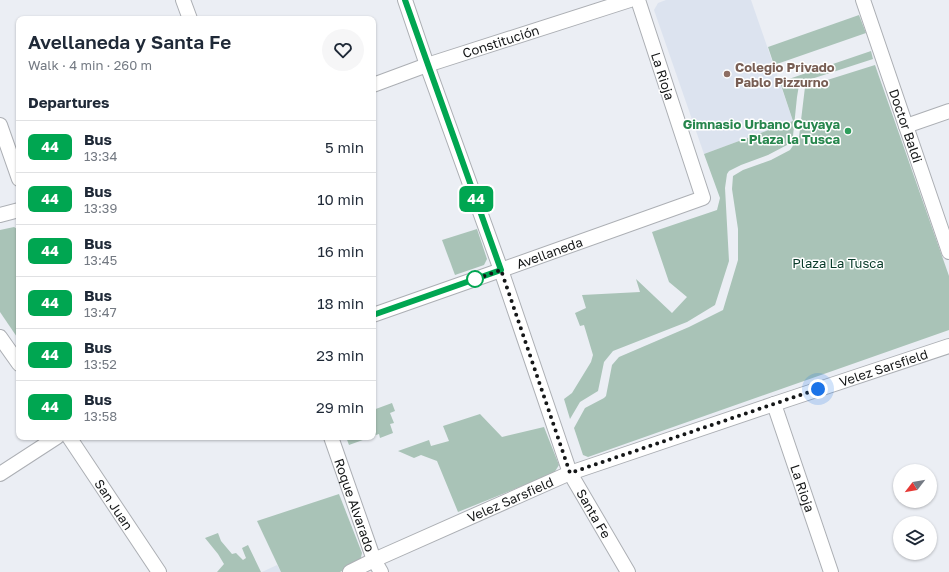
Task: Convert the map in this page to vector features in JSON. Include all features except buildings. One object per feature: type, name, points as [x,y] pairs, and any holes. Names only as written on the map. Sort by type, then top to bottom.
[{"type":"street","points":[[183,0],[189,16]]},
{"type":"street","name":"Santa Fe","points":[[405,0],[501,270],[570,473],[628,572]]},
{"type":"street","name":"Constitución","points":[[376,84],[428,65],[630,0]]},
{"type":"street","name":"La Rioja","points":[[638,0],[702,198]]},
{"type":"street","name":"Doctor Baldi","points":[[863,0],[949,252]]},
{"type":"street","points":[[906,126],[949,111]]},
{"type":"street","points":[[0,125],[16,170]]},
{"type":"street","name":"Avellaneda","points":[[376,314],[702,198]]},
{"type":"street","points":[[0,215],[16,211]]},
{"type":"street","points":[[0,336],[16,360]]},
{"type":"street","name":"Velez Sarsfield","points":[[350,572],[378,566],[570,473],[949,346]]},
{"type":"street","name":"La Rioja","points":[[774,404],[831,572]]},
{"type":"street","points":[[0,474],[52,440]]},
{"type":"street","name":"San Juan","points":[[71,440],[159,572]]},
{"type":"street","name":"Roque Alvarado","points":[[332,440],[378,566]]},
{"type":"shaded area","name":"Colegio Privado Pablo Pizzurno","points":[[666,0],[751,0],[793,121],[704,154],[654,10],[658,3]]},
{"type":"shaded area","points":[[277,565],[281,572],[262,572]]},
{"type":"green space","points":[[859,15],[866,33],[774,65],[768,47]]},
{"type":"green space","points":[[871,51],[873,59],[802,82],[799,85],[797,97],[793,136],[787,145],[768,155],[741,165],[729,171],[727,174],[725,188],[729,261],[715,305],[687,322],[613,351],[604,362],[598,391],[580,402],[570,419],[564,399],[572,393],[591,362],[593,355],[584,325],[580,326],[575,313],[586,308],[582,295],[640,292],[636,279],[672,313],[687,297],[669,282],[652,232],[717,210],[720,198],[704,154],[793,121],[780,82]]},
{"type":"green space","name":"Plaza La Tusca","points":[[875,65],[949,276],[949,330],[588,457],[583,455],[574,428],[585,408],[606,396],[612,365],[619,357],[689,327],[723,310],[738,260],[738,229],[732,189],[733,176],[743,170],[771,160],[790,150],[799,137],[805,87]]},
{"type":"green space","points":[[14,227],[16,228],[16,336],[0,312],[0,230]]},
{"type":"green space","points":[[477,229],[487,259],[484,265],[455,275],[442,240]]},
{"type":"green space","points":[[392,403],[395,411],[390,413],[394,423],[390,424],[393,433],[380,438],[379,434],[376,435],[376,409]]},
{"type":"green space","points":[[480,414],[502,437],[544,427],[559,465],[554,473],[458,512],[437,461],[421,455],[414,458],[398,451],[429,440],[431,446],[449,441],[443,426]]},
{"type":"green space","points":[[347,440],[363,440],[349,445]]},
{"type":"green space","points":[[339,494],[362,553],[360,562],[340,572],[281,572],[257,521]]},
{"type":"green space","points":[[218,533],[221,541],[232,554],[236,553],[243,560],[246,558],[242,548],[248,545],[261,572],[217,572],[224,564],[205,538]]},
{"type":"bus line","name":"44","points":[[376,314],[501,270],[405,0]]},
{"type":"place","name":"Colegio Privado Pablo Pizzurno","points":[[727,74]]},
{"type":"place","name":"Gimnasio Urbano Cuyaya - Plaza la Tusca","points":[[848,131]]},
{"type":"route","points":[[475,279],[473,280],[501,270],[570,473],[818,389]]}]
